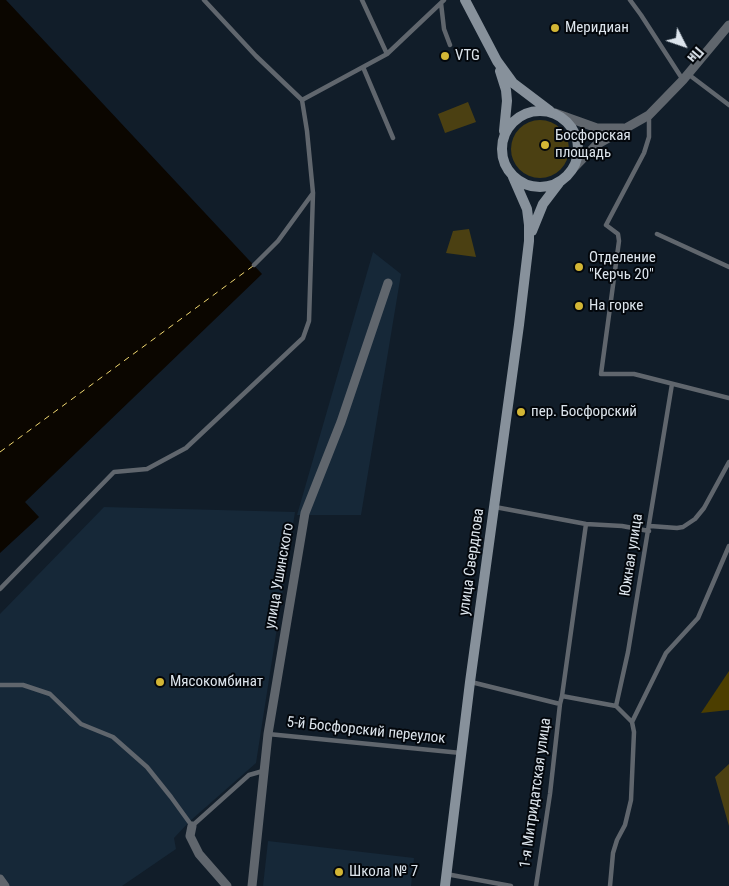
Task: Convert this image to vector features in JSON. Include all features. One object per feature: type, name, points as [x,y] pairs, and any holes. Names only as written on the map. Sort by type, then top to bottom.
[{"type":"main road","points":[[465,0],[497,61],[513,83],[571,126],[576,137],[577,156],[570,172],[544,204],[529,241]]},
{"type":"main road","points":[[497,61],[506,90],[507,101],[502,154],[505,166],[513,177],[527,209],[529,241]]},
{"type":"main road","points":[[503,139],[508,127],[526,113],[538,110],[553,113]]},
{"type":"main road","points":[[513,177],[524,184],[536,187],[549,186],[561,181]]},
{"type":"main road","name":"улица Свердлова","points":[[445,886],[470,682],[495,507],[529,241]]},
{"type":"street","points":[[570,172],[596,145],[649,115],[685,77],[729,25]]},
{"type":"street","points":[[553,113],[597,128],[626,128]]},
{"type":"street","name":"улица Ушинского","points":[[252,886],[268,734],[305,513],[341,422],[388,283]]},
{"type":"street","points":[[192,826],[190,836],[199,854],[227,886]]},
{"type":"street","points":[[0,879],[5,886]]},
{"type":"lane","points":[[0,589],[114,472],[147,469],[186,448],[303,338],[309,321],[313,193],[302,100],[256,56],[204,0]]},
{"type":"lane","points":[[362,0],[387,54]]},
{"type":"lane","points":[[630,0],[685,77],[729,105]]},
{"type":"lane","points":[[302,100],[387,54],[443,2]]},
{"type":"lane","points":[[443,2],[444,29],[450,45]]},
{"type":"lane","points":[[363,67],[393,138]]},
{"type":"lane","points":[[649,115],[649,137],[644,153],[606,225],[618,234],[619,242],[600,374],[634,374],[729,398]]},
{"type":"lane","points":[[254,265],[278,240],[313,193]]},
{"type":"lane","points":[[656,234],[729,266]]},
{"type":"lane","name":"Южная улица","points":[[616,706],[628,652],[672,384]]},
{"type":"lane","points":[[495,507],[586,524],[649,528],[683,527],[695,520],[704,508],[729,462]]},
{"type":"lane","points":[[586,524],[562,696],[616,706],[632,722],[634,732],[631,800],[625,825],[613,853],[610,886]]},
{"type":"lane","points":[[632,722],[666,653],[698,618],[729,546]]},
{"type":"lane","points":[[470,682],[560,704]]},
{"type":"lane","points":[[0,685],[23,685],[50,694],[81,724],[113,737],[147,768],[192,826],[249,774],[263,771]]},
{"type":"lane","name":"1-я Митридатская улица","points":[[536,886],[562,696]]},
{"type":"lane","name":"5-й Босфорский переулок","points":[[268,734],[462,753]]},
{"type":"lane","points":[[446,874],[511,886]]},
{"type":"shaded area","points":[[0,0],[6,0],[262,274],[25,502],[39,517],[0,553]]},
{"type":"shaded area","points":[[468,102],[476,122],[445,133],[438,114]]},
{"type":"shaded area","points":[[534,120],[546,120],[561,128],[569,143],[569,155],[561,170],[546,178],[534,178],[519,170],[511,155],[511,143],[519,128]]},
{"type":"shaded area","points":[[469,229],[476,257],[446,253],[453,231]]},
{"type":"shaded area","points":[[373,252],[401,274],[361,515],[297,515]]},
{"type":"shaded area","points":[[104,507],[295,512],[256,763],[190,821],[174,838],[176,849],[122,886],[0,886],[0,614]]},
{"type":"shaded area","points":[[729,671],[729,710],[701,713]]},
{"type":"shaded area","points":[[729,764],[729,826],[715,777]]},
{"type":"shaded area","name":"Школа № 7","points":[[268,841],[414,858],[411,886],[263,886]]},
{"type":"ferry route","points":[[0,452],[253,266]]},
{"type":"place","name":"Меридиан","points":[[555,28]]},
{"type":"place","name":"VTG","points":[[445,56]]},
{"type":"place","name":"Босфорская площадь","points":[[545,145]]},
{"type":"place","name":"Отделение \"Керчь 20\"","points":[[579,267]]},
{"type":"place","name":"На горке","points":[[579,306]]},
{"type":"place","name":"пер. Босфорский","points":[[521,412]]},
{"type":"place","name":"Мясокомбинат","points":[[160,682]]},
{"type":"place","name":"Школа № 7","points":[[339,872]]}]
